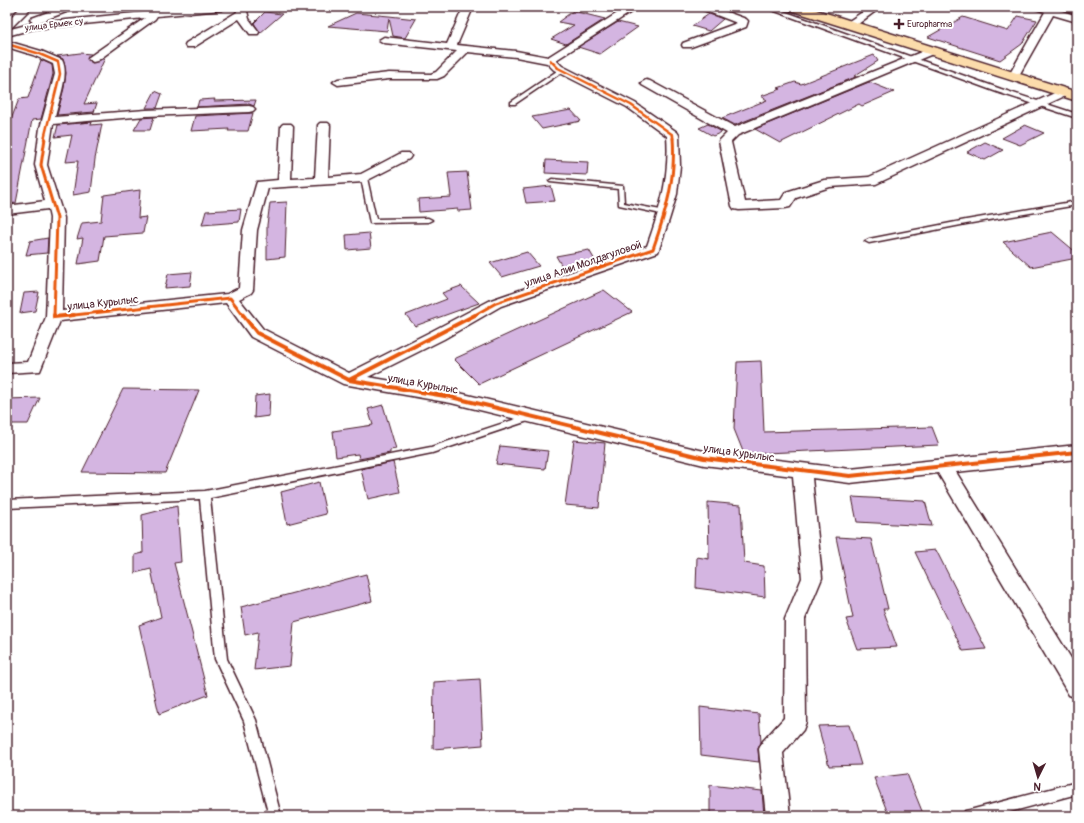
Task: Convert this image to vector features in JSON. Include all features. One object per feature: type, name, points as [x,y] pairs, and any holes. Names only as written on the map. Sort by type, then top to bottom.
[{"type":"highway","points":[[794,7],[1077,97]]},
{"type":"street","name":"улица Ермек су","points":[[7,26],[27,7]]},
{"type":"street","points":[[7,32],[71,7]]},
{"type":"street","name":"улица Ермек су","points":[[7,32],[32,26],[222,7]]},
{"type":"street","points":[[452,47],[468,8],[455,7]]},
{"type":"street","points":[[384,40],[466,48],[550,60],[634,7]]},
{"type":"street","points":[[687,45],[742,25],[743,21],[704,7]]},
{"type":"street","points":[[850,25],[876,7]]},
{"type":"street","points":[[1039,7],[1052,9],[1077,19]]},
{"type":"street","points":[[1014,77],[1052,9]]},
{"type":"street","points":[[190,45],[241,10],[244,19],[254,32]]},
{"type":"street","points":[[93,59],[156,14]]},
{"type":"street","name":"улица Курылыс","points":[[7,44],[37,53],[58,62],[60,74],[48,121],[41,165],[57,218],[54,317],[230,298],[257,333],[349,380],[451,397],[704,458],[850,476],[1077,452]]},
{"type":"street","points":[[338,82],[388,76],[433,77],[440,74],[466,48]]},
{"type":"street","points":[[931,51],[734,132],[725,141],[739,206],[785,204],[791,195],[829,182],[871,181],[1063,93]]},
{"type":"street","name":"улица Алии Молдагуловой","points":[[349,380],[438,335],[496,303],[653,249],[666,213],[673,186],[675,151],[672,135],[631,106],[562,70],[550,60]]},
{"type":"street","points":[[646,83],[734,132]]},
{"type":"street","points":[[48,121],[249,109]]},
{"type":"street","points":[[321,181],[324,125]]},
{"type":"street","points":[[284,184],[287,126]]},
{"type":"street","points":[[230,298],[246,290],[250,230],[262,186],[364,178],[405,156]]},
{"type":"street","points":[[7,210],[52,204]]},
{"type":"street","points":[[7,368],[34,367],[54,317]]},
{"type":"street","points":[[943,466],[1077,688]]},
{"type":"street","points":[[778,816],[771,749],[795,722],[795,619],[812,578],[802,470]]},
{"type":"lane","points":[[767,7],[1039,104],[1077,116]]},
{"type":"lane","points":[[513,103],[562,70]]},
{"type":"lane","points":[[364,178],[374,221],[428,220]]},
{"type":"lane","points":[[552,181],[621,187],[621,204],[666,213]]},
{"type":"lane","points":[[869,241],[966,222],[1077,203]]},
{"type":"lane","points":[[7,504],[205,495],[432,450],[531,417]]},
{"type":"lane","points":[[205,495],[222,659],[250,720],[275,816]]},
{"type":"lane","points":[[970,816],[1077,788]]},
{"type":"building","points":[[573,11],[605,19],[566,44],[551,39],[574,25],[558,22]]},
{"type":"building","points":[[265,12],[282,14],[260,33],[254,23]]},
{"type":"building","points":[[356,13],[416,19],[405,38],[393,36],[389,18],[387,31],[328,26]]},
{"type":"building","points":[[709,14],[723,19],[709,31],[692,26]]},
{"type":"building","points":[[1018,16],[1037,20],[1022,44],[1000,60],[928,37],[963,17],[1008,31]]},
{"type":"building","points":[[618,22],[638,27],[600,54],[578,47]]},
{"type":"building","points":[[80,53],[91,54],[87,59],[92,63],[105,58],[84,104],[97,103],[94,112],[57,115],[66,73],[63,59],[57,56]]},
{"type":"building","points":[[874,55],[878,61],[854,76],[856,77],[735,125],[722,118],[767,100],[761,96],[781,89],[778,88],[795,82],[801,84]]},
{"type":"building","points":[[41,60],[52,65],[53,74],[41,119],[32,120],[16,203],[7,204],[7,130],[19,99],[28,98]]},
{"type":"building","points":[[869,82],[894,92],[862,106],[859,104],[780,143],[755,129]]},
{"type":"building","points":[[155,91],[162,94],[157,108],[146,108]]},
{"type":"building","points":[[215,99],[214,101],[256,100],[254,106],[249,104],[197,107],[199,100]]},
{"type":"building","points":[[571,110],[581,121],[542,129],[532,117]]},
{"type":"building","points":[[253,113],[248,131],[228,131],[229,129],[191,131],[195,116]]},
{"type":"building","points":[[154,117],[150,130],[134,130],[141,118]]},
{"type":"building","points":[[92,122],[91,125],[102,124],[95,159],[91,192],[73,195],[78,161],[66,162],[72,135],[55,137],[58,125]]},
{"type":"building","points":[[708,124],[722,132],[713,136],[699,128]]},
{"type":"building","points":[[1025,125],[1044,133],[1020,145],[1002,138]]},
{"type":"building","points":[[985,142],[1003,150],[985,160],[967,152]]},
{"type":"building","points":[[546,160],[588,162],[587,175],[545,173]]},
{"type":"building","points":[[467,172],[472,210],[458,211],[458,209],[419,212],[418,199],[451,197],[448,173]]},
{"type":"building","points":[[551,186],[555,201],[526,203],[523,189]]},
{"type":"building","points":[[140,190],[138,218],[146,217],[143,233],[104,236],[100,261],[78,264],[83,238],[77,239],[82,223],[101,221],[104,195]]},
{"type":"building","points":[[287,202],[285,257],[267,259],[267,225],[270,203]]},
{"type":"building","points":[[241,209],[239,222],[202,225],[206,211]]},
{"type":"building","points":[[1052,232],[1077,253],[1077,258],[1031,267],[1003,242]]},
{"type":"building","points":[[369,233],[371,248],[347,250],[346,235]]},
{"type":"building","points":[[48,238],[47,253],[26,255],[30,241]]},
{"type":"building","points":[[589,250],[596,262],[563,268],[556,256]]},
{"type":"building","points":[[527,252],[539,266],[502,277],[490,263]]},
{"type":"building","points":[[192,272],[190,286],[165,288],[168,274]]},
{"type":"building","points":[[461,286],[479,303],[415,326],[406,315],[447,299],[442,293]]},
{"type":"building","points":[[604,290],[632,312],[479,384],[454,359]]},
{"type":"building","points":[[39,292],[35,311],[20,313],[24,293]]},
{"type":"building","points":[[761,361],[764,432],[932,427],[939,445],[744,454],[734,429],[737,362]]},
{"type":"building","points":[[123,389],[199,390],[165,473],[82,472]]},
{"type":"building","points":[[270,394],[269,416],[254,418],[255,396]]},
{"type":"building","points":[[40,398],[28,424],[7,424],[7,399]]},
{"type":"building","points":[[383,405],[396,449],[390,450],[390,453],[359,459],[358,454],[336,457],[333,431],[373,425],[368,409]]},
{"type":"building","points":[[574,440],[605,443],[599,508],[565,505]]},
{"type":"building","points":[[500,446],[548,451],[545,469],[496,464]]},
{"type":"building","points":[[393,462],[400,492],[368,499],[361,469]]},
{"type":"building","points":[[319,482],[326,514],[287,524],[281,492]]},
{"type":"building","points":[[852,497],[925,501],[932,526],[857,522]]},
{"type":"building","points":[[708,502],[741,505],[744,563],[764,566],[765,597],[696,588],[697,557],[709,559]]},
{"type":"building","points":[[177,506],[181,562],[174,563],[208,695],[159,714],[139,625],[161,617],[151,569],[135,573],[135,555],[143,553],[142,515]]},
{"type":"building","points":[[836,537],[871,539],[888,609],[883,609],[897,647],[857,649],[846,619],[853,618]]},
{"type":"building","points":[[936,550],[986,649],[963,651],[915,552]]},
{"type":"building","points":[[366,574],[372,601],[294,622],[290,666],[254,670],[258,632],[245,635],[241,607]]},
{"type":"building","points":[[480,679],[483,745],[433,749],[434,682]]},
{"type":"building","points":[[700,707],[759,714],[761,742],[758,749],[759,762],[701,755]]},
{"type":"building","points":[[849,725],[861,765],[829,766],[818,726]]},
{"type":"building","points":[[907,774],[924,816],[889,816],[874,778]]},
{"type":"building","points":[[710,785],[762,791],[764,816],[710,816]]},
{"type":"cycle path","points":[[7,44],[37,53],[58,62],[60,74],[46,128],[41,165],[57,218],[54,317],[230,298],[257,333],[349,380],[451,397],[704,458],[850,476],[1077,452]]},
{"type":"cycle path","points":[[349,380],[438,335],[496,303],[653,249],[667,207],[673,180],[673,135],[631,105],[558,68],[550,60]]},
{"type":"place","name":"Europharma","points":[[899,24]]}]
